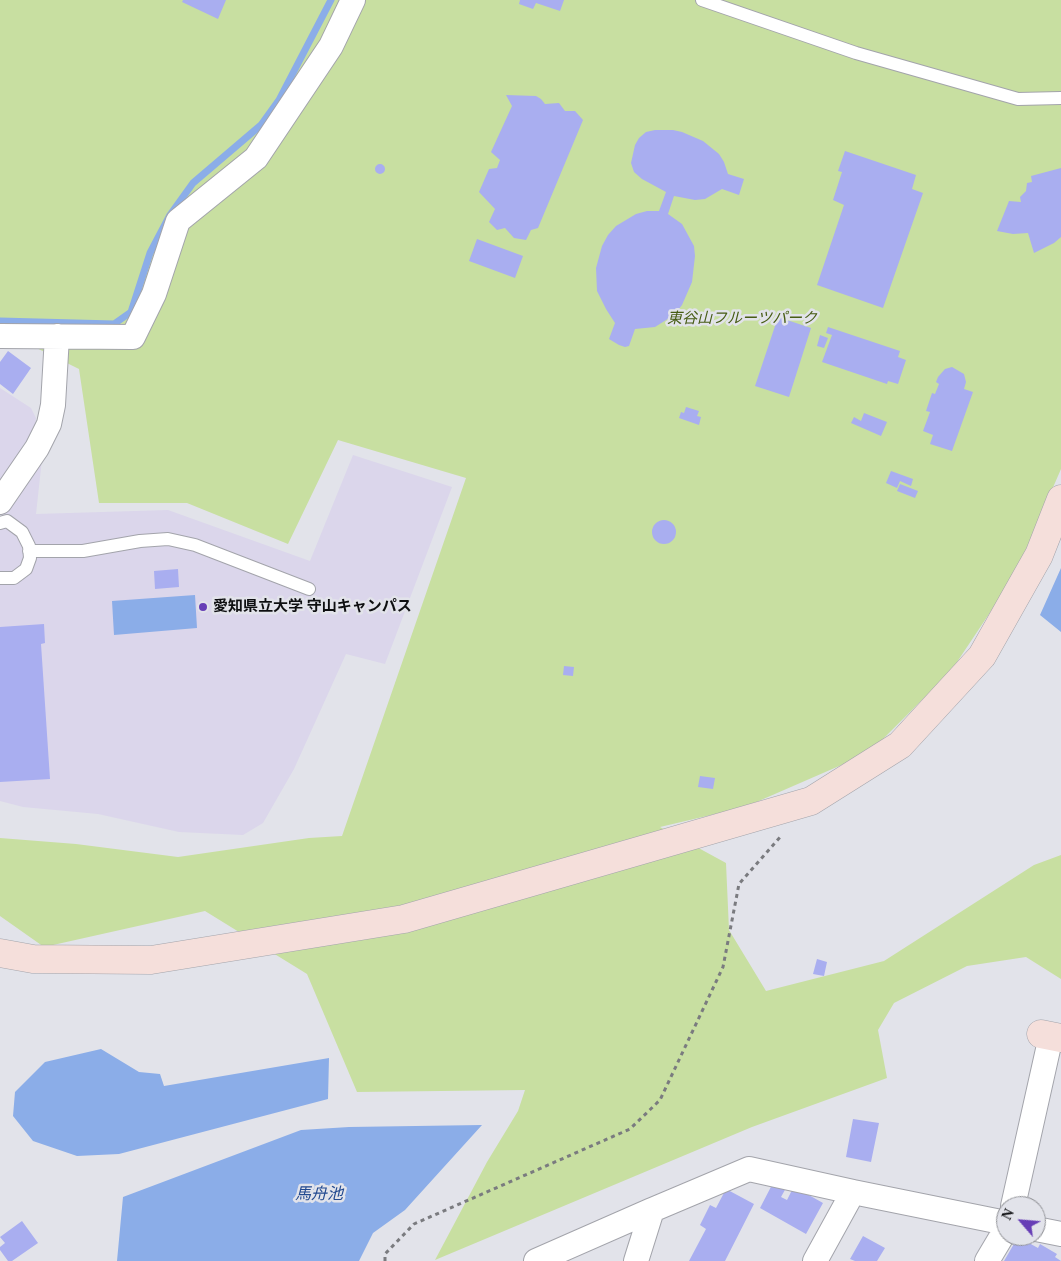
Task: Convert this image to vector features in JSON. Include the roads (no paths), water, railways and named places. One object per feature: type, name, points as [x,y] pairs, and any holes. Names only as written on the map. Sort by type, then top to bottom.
[{"type":"street","points":[[0,336],[132,337],[154,294],[178,221],[256,158],[331,46],[353,0]]},
{"type":"street","points":[[0,502],[37,448],[49,424],[53,405],[57,336]]},
{"type":"street","points":[[0,953],[33,959],[151,960],[404,919],[811,802],[900,745],[982,656],[1039,556],[1061,499]]},
{"type":"street","points":[[1015,1196],[1051,1036]]},
{"type":"street","points":[[536,1261],[749,1169],[996,1221]]},
{"type":"street","points":[[815,1261],[852,1192]]},
{"type":"street","points":[[636,1261],[652,1210]]},
{"type":"street","points":[[1046,1231],[1061,1234]]},
{"type":"street","points":[[987,1261],[996,1246]]},
{"type":"lane","points":[[702,0],[856,53],[1018,99],[1061,98]]},
{"type":"lane","points":[[0,523],[7,522],[22,532],[30,558],[26,569],[14,578],[0,578]]},
{"type":"lane","points":[[29,551],[83,551],[168,538],[195,545],[308,589]]},
{"type":"water","points":[[1061,568],[1061,632],[1040,615]]},
{"type":"water","points":[[195,595],[197,628],[114,635],[112,601]]},
{"type":"water","points":[[101,1049],[139,1072],[160,1074],[164,1086],[329,1058],[328,1099],[119,1154],[77,1156],[33,1141],[13,1116],[15,1092],[45,1062]]},
{"type":"water","name":"馬舟池","points":[[482,1125],[405,1210],[373,1233],[359,1261],[117,1261],[123,1197],[301,1130],[349,1127]]},
{"type":"waterway","points":[[0,321],[114,324],[131,312],[150,253],[170,215],[193,183],[261,125],[279,100],[331,0]]},
{"type":"place","name":"愛知県立大学 守山キャンパス","points":[[203,607]]},
{"type":"park label","name":"東谷山フルーツパーク","points":[[742,319]]}]
